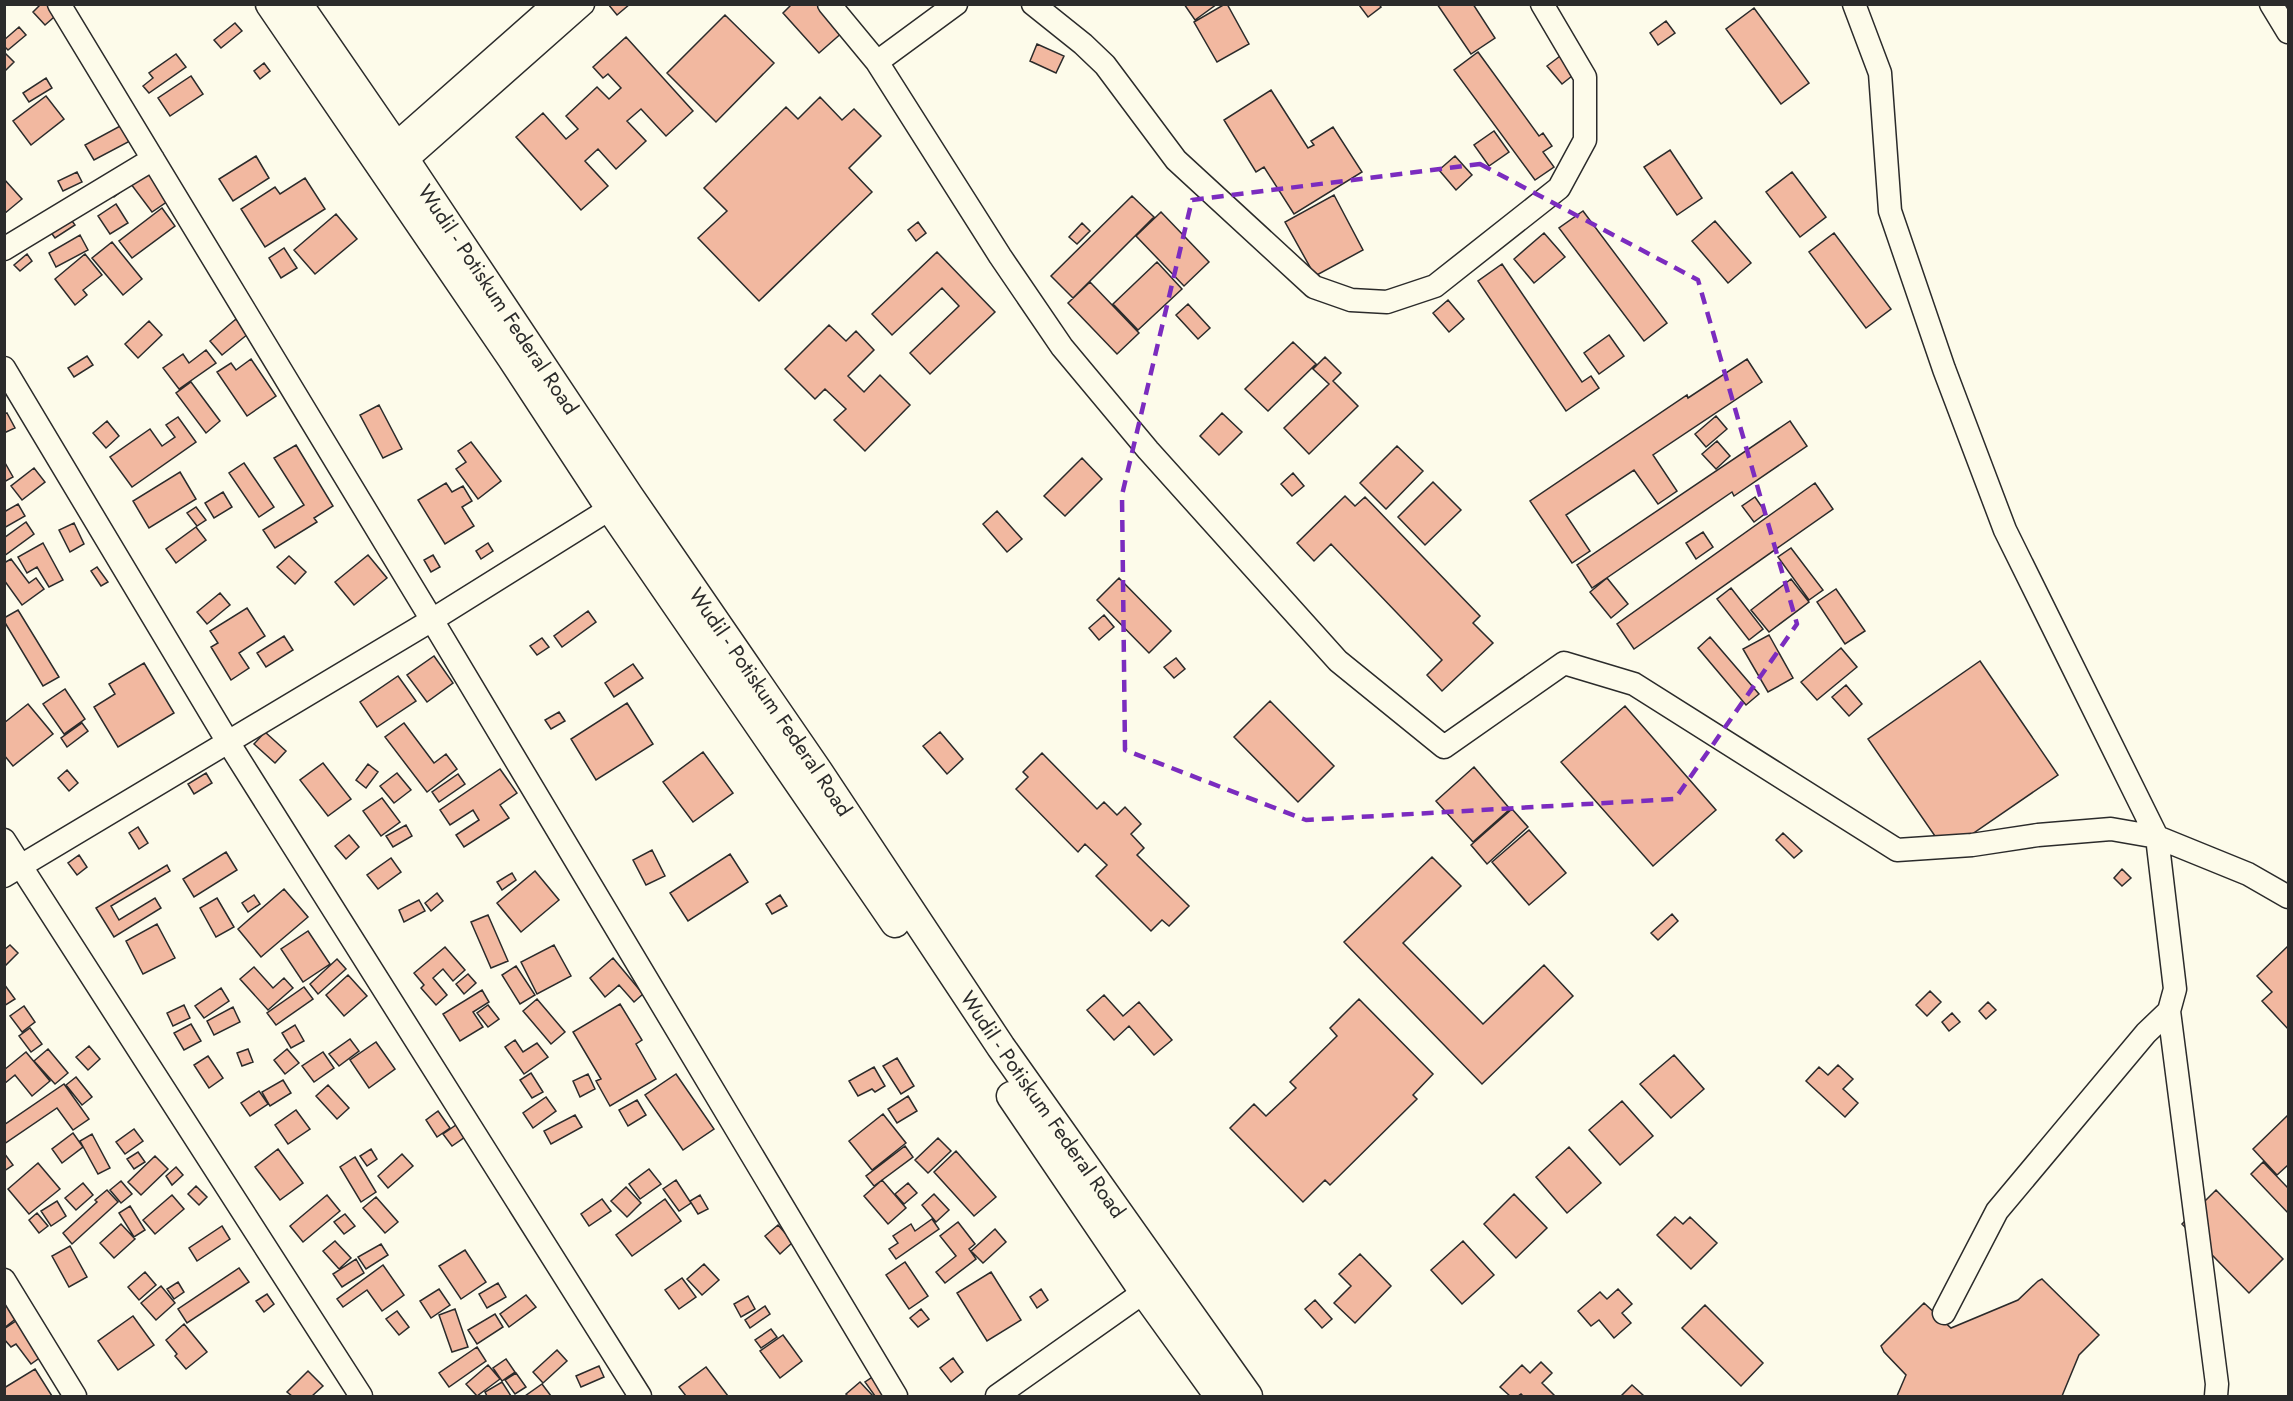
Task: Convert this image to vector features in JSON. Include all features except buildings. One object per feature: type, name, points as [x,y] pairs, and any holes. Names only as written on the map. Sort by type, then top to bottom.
[{"type":"main road","name":"Wudil - Potiskum Federal Road","points":[[270,4],[391,161]]},
{"type":"main road","name":"Wudil - Potiskum Federal Road","points":[[298,4],[391,161],[620,502],[879,899],[1134,1258],[1248,1396]]},
{"type":"main road","name":"Wudil - Potiskum Federal Road","points":[[1134,1258],[1144,1292],[1219,1396]]},
{"type":"street","points":[[59,4],[432,620],[896,1396]]},
{"type":"street","points":[[391,161],[554,4]]},
{"type":"street","points":[[391,161],[583,4]]},
{"type":"street","points":[[829,4],[877,62],[1000,256],[1062,347],[1148,450],[1338,661],[1444,747],[1564,663],[1634,684],[1897,850],[1972,845],[2038,835],[2111,829],[2157,837],[2248,874],[2289,897]]},
{"type":"street","points":[[877,62],[956,4]]},
{"type":"street","points":[[1033,4],[1083,44],[1105,65],[1176,160],[1314,287],[1352,300],[1387,302],[1435,286],[1559,188],[1585,140],[1585,77],[1542,4]]},
{"type":"street","points":[[1854,4],[1880,73],[1890,211],[1944,369],[2004,530],[2157,837],[2175,989],[2169,1011],[2217,1384],[2216,1396]]},
{"type":"street","points":[[2271,4],[2289,32]]},
{"type":"street","points":[[4,249],[153,159]]},
{"type":"street","points":[[4,368],[228,742],[640,1396]]},
{"type":"street","points":[[12,871],[432,620],[620,502]]},
{"type":"street","points":[[4,840],[12,871],[361,1396]]},
{"type":"street","points":[[1944,1313],[1997,1210],[2146,1033],[2169,1011]]},
{"type":"street","points":[[4,1280],[75,1396]]},
{"type":"street","points":[[997,1396],[1144,1292]]},
{"type":"highlighted area","points":[[1480,164],[1698,280],[1797,624],[1675,799],[1306,820],[1125,750],[1122,495],[1192,200]]}]
